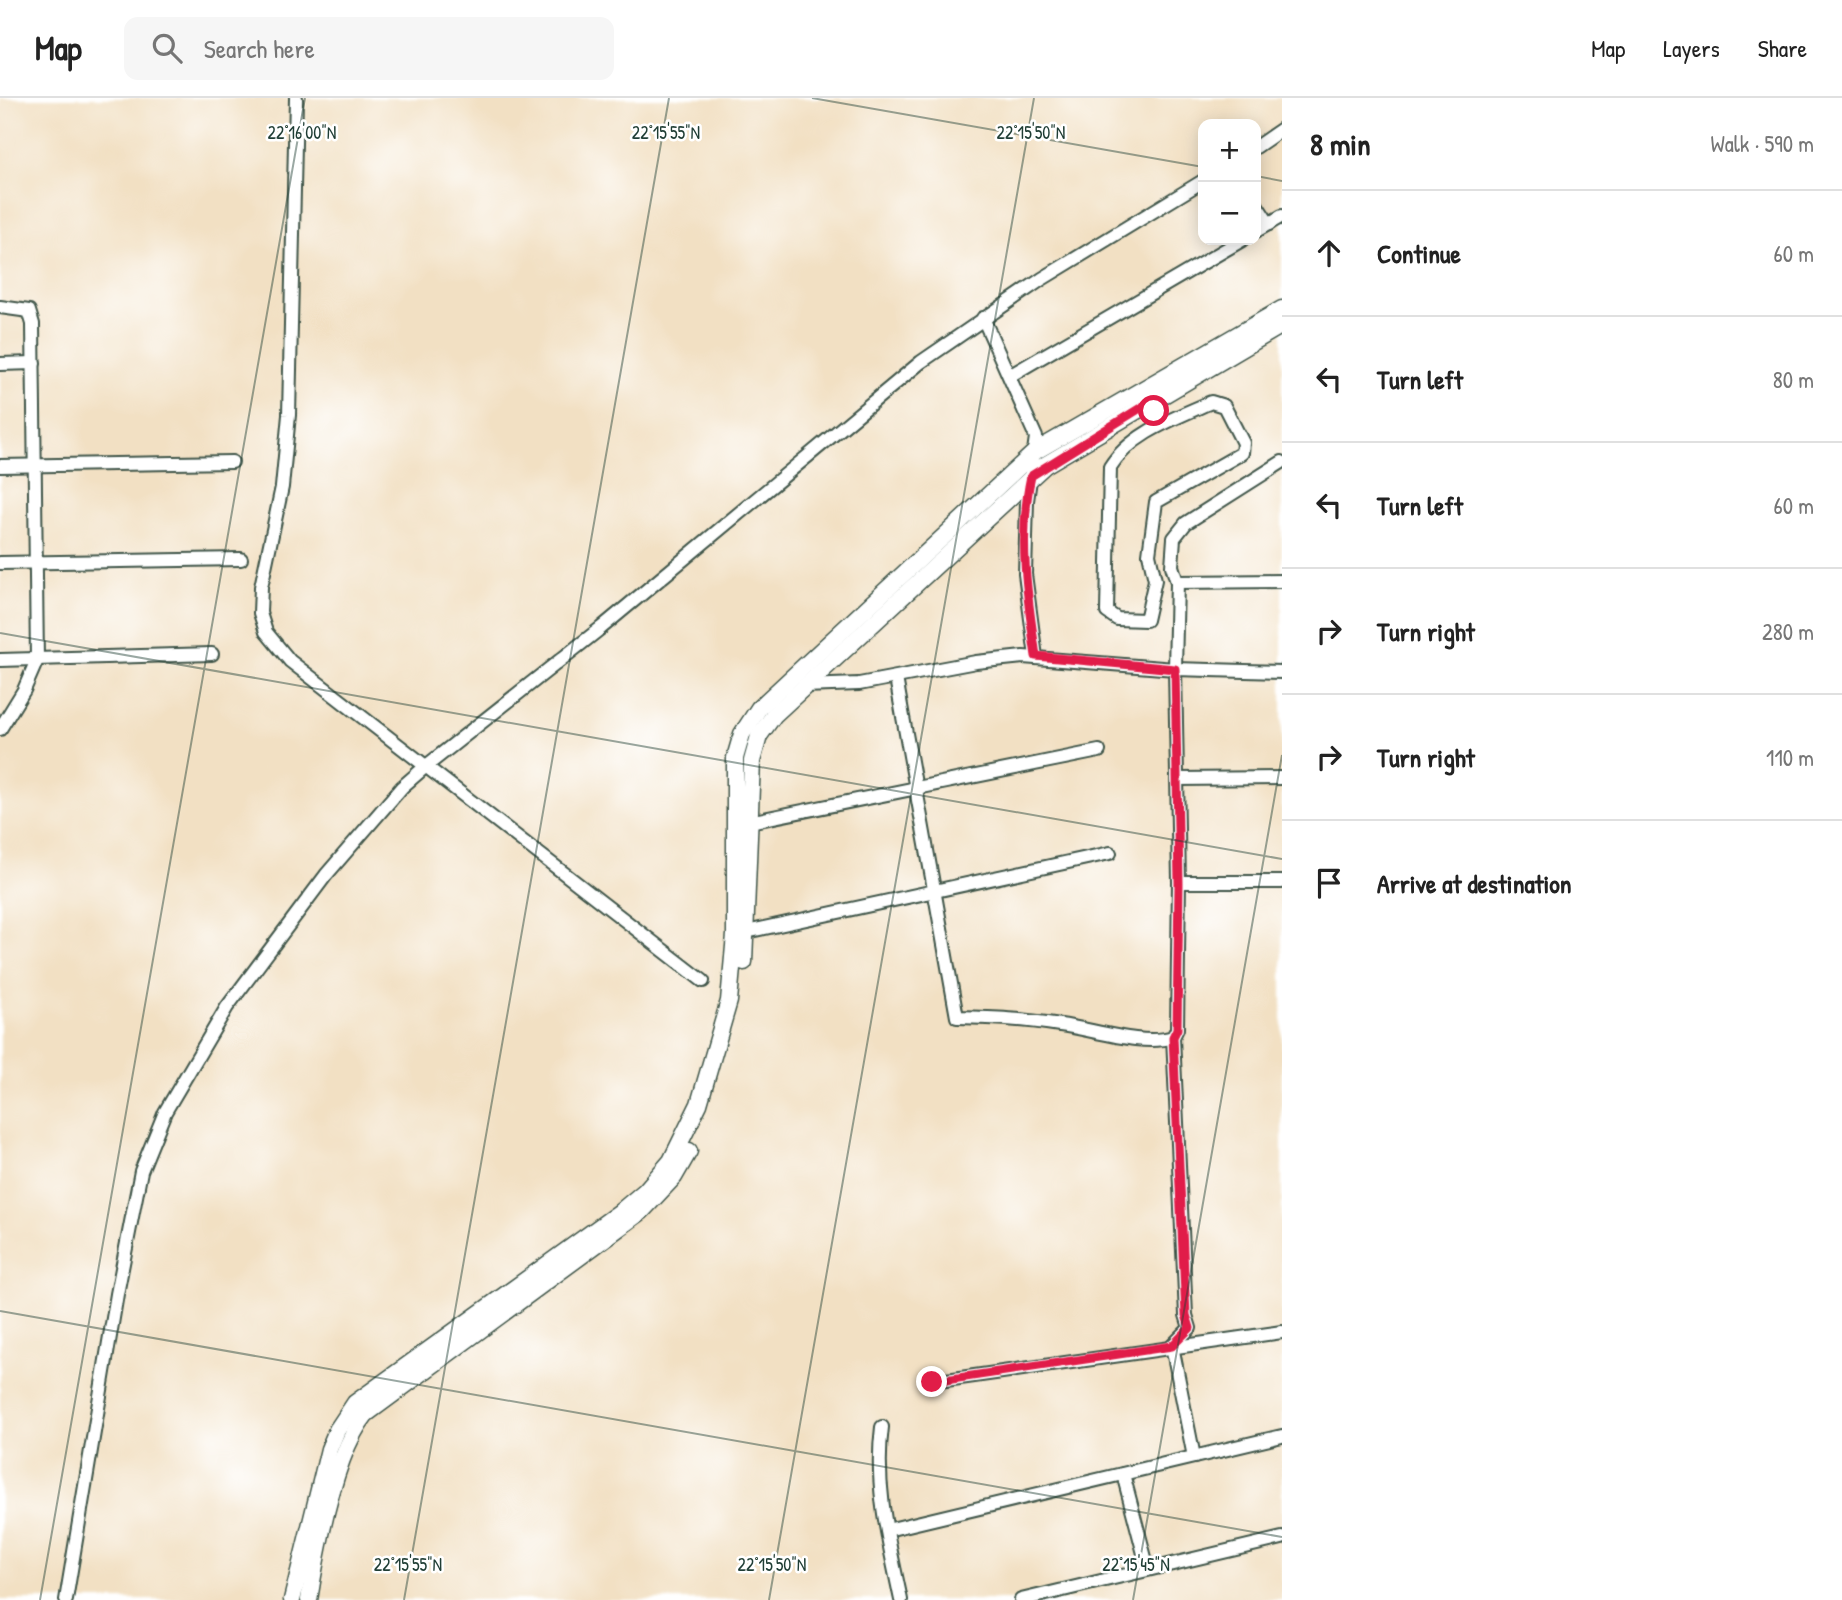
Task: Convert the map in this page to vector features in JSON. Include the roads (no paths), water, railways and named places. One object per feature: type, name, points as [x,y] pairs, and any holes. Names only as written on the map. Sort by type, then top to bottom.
[{"type":"street","points":[[296,98],[289,415],[282,487],[261,587],[260,614],[266,632],[290,661],[703,981]]},
{"type":"street","points":[[1261,145],[1282,130]]},
{"type":"street","points":[[66,1600],[139,1185],[165,1112],[227,1007],[310,897],[402,787],[601,628],[921,362],[984,318],[1201,182]]},
{"type":"street","points":[[1261,212],[1269,224]]},
{"type":"street","points":[[1261,228],[1282,216]]},
{"type":"street","points":[[1011,374],[1233,245]]},
{"type":"street","points":[[0,307],[22,308],[32,316],[38,562],[37,660],[24,690],[0,729]]},
{"type":"street","points":[[292,1600],[329,1448],[355,1403],[575,1246],[645,1191],[679,1147],[717,1066],[732,981],[735,758],[742,734],[759,708],[779,686],[1036,451],[1282,309]]},
{"type":"street","points":[[984,318],[1034,426],[1036,451],[1027,501],[1025,575],[1036,656]]},
{"type":"street","points":[[309,1600],[315,1560],[348,1441],[355,1428],[376,1404],[655,1200],[674,1177],[692,1146],[740,1000],[746,932],[752,761],[759,736],[774,715],[1031,476],[1282,325]]},
{"type":"street","points":[[0,364],[34,363]]},
{"type":"street","points":[[1150,402],[1162,424]]},
{"type":"street","points":[[1211,402],[1218,402],[1224,406],[1243,443],[1242,453],[1156,502],[1149,554],[1154,580],[1146,620],[1117,619],[1107,612],[1110,467],[1119,452],[1162,424],[1211,402]]},
{"type":"street","points":[[0,466],[232,462]]},
{"type":"street","points":[[1172,1346],[1190,1328],[1186,1315],[1173,1037],[1177,1029],[1179,883],[1175,669],[1177,582],[1172,566],[1174,538],[1186,523],[1282,462]]},
{"type":"street","points":[[0,563],[241,559]]},
{"type":"street","points":[[1177,582],[1282,581]]},
{"type":"street","points":[[0,660],[212,654]]},
{"type":"street","points":[[804,686],[859,684],[976,662],[1036,656],[1175,669],[1282,673]]},
{"type":"street","points":[[896,678],[957,1017],[1060,1024],[1130,1037],[1166,1040],[1173,1037]]},
{"type":"street","points":[[749,822],[1099,751]]},
{"type":"street","points":[[1177,779],[1282,778]]},
{"type":"street","points":[[746,932],[1110,853]]},
{"type":"street","points":[[1179,883],[1282,881]]},
{"type":"street","points":[[932,1382],[1282,1332]]},
{"type":"street","points":[[1172,1346],[1194,1457]]},
{"type":"street","points":[[882,1427],[877,1460],[901,1600]]},
{"type":"street","points":[[887,1530],[1282,1436]]},
{"type":"street","points":[[1123,1474],[1149,1569]]},
{"type":"street","points":[[1021,1600],[1282,1538]]}]
